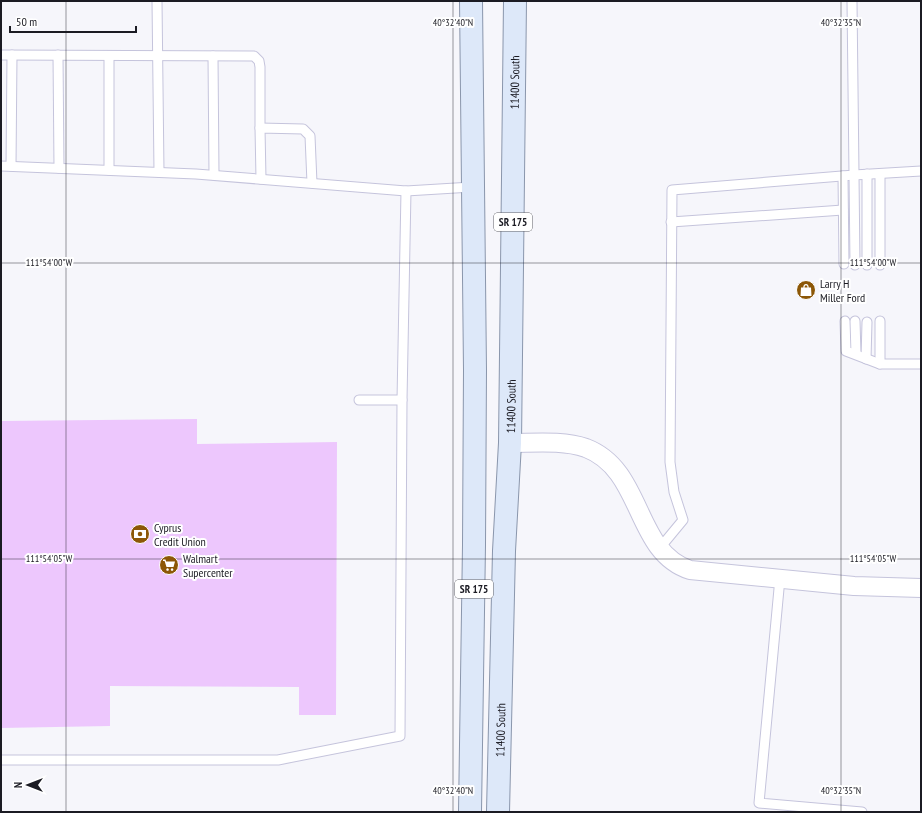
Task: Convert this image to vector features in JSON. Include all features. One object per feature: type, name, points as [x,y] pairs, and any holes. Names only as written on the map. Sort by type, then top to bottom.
[{"type":"main road","name":"SR 175","points":[[470,810],[474,513],[471,1]]},
{"type":"main road","name":"11400 South","points":[[498,812],[504,551],[510,443],[515,1]]},
{"type":"street","points":[[510,443],[567,444],[586,448],[601,456],[615,468],[628,486],[659,549],[668,559],[678,566],[690,570],[862,587],[921,588]]},
{"type":"lane","points":[[157,1],[159,172]]},
{"type":"lane","points":[[852,1],[855,265]]},
{"type":"lane","points":[[1,55],[254,56],[259,61],[260,179]]},
{"type":"lane","points":[[11,166],[12,55]]},
{"type":"lane","points":[[58,55],[60,168]]},
{"type":"lane","points":[[109,56],[109,170]]},
{"type":"lane","points":[[213,56],[214,175]]},
{"type":"lane","points":[[260,128],[303,129],[310,136],[312,183]]},
{"type":"lane","points":[[1,166],[214,175],[406,191],[472,188]]},
{"type":"lane","points":[[659,549],[683,520],[674,492],[670,462],[672,190],[921,171]]},
{"type":"lane","points":[[867,174],[867,265]]},
{"type":"lane","points":[[880,174],[880,265]]},
{"type":"lane","points":[[843,176],[844,264]]},
{"type":"lane","points":[[1,760],[278,760],[400,736],[402,400],[406,191]]},
{"type":"lane","points":[[671,222],[843,210]]},
{"type":"lane","points":[[880,321],[880,364]]},
{"type":"lane","points":[[845,322],[846,351],[880,364],[921,364]]},
{"type":"lane","points":[[855,322],[856,354]]},
{"type":"lane","points":[[866,358],[867,322]]},
{"type":"lane","points":[[359,400],[402,400]]},
{"type":"lane","points":[[780,578],[759,803],[862,812]]},
{"type":"building","name":"Walmart Supercenter","points":[[197,419],[197,444],[337,442],[336,715],[299,715],[299,687],[110,686],[110,726],[1,728],[1,421]]},
{"type":"place","name":"Larry H Miller Ford","points":[[806,290]]},
{"type":"place","name":"Cyprus Credit Union","points":[[140,534]]},
{"type":"place","name":"Walmart Supercenter","points":[[169,565]]}]
